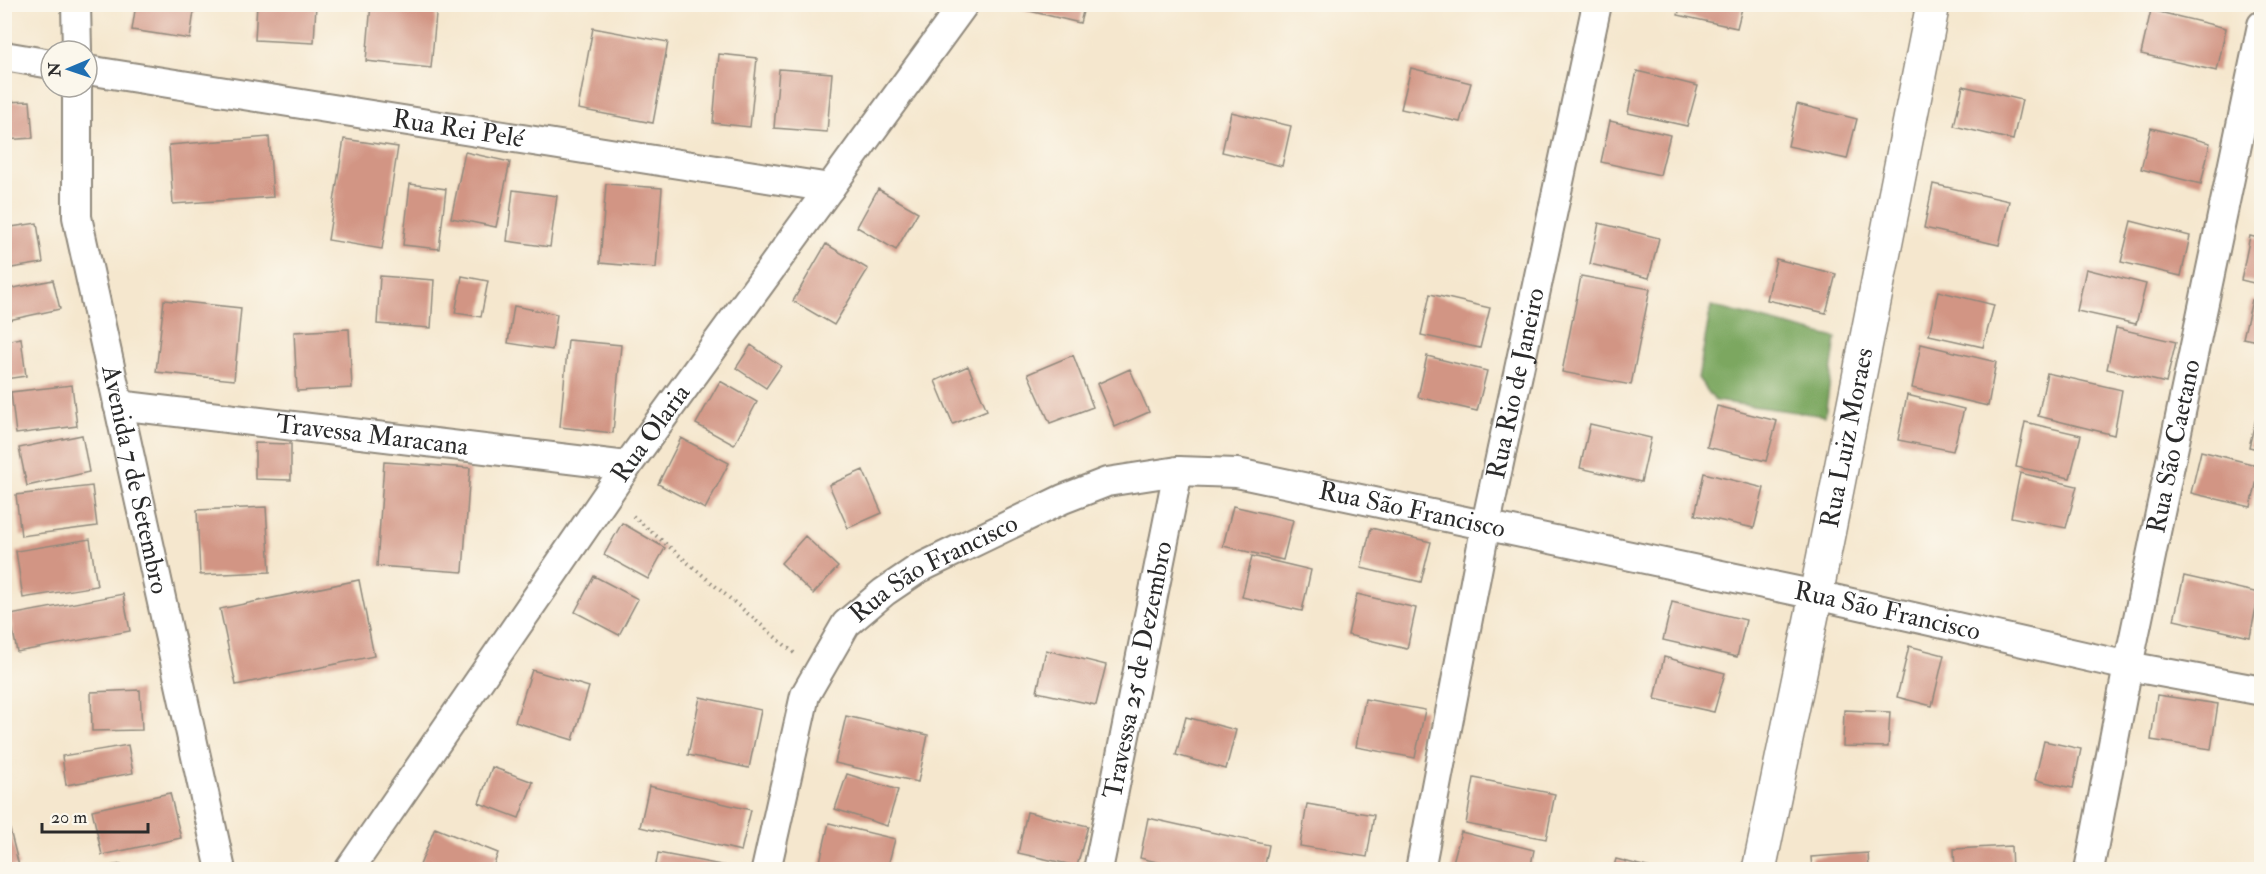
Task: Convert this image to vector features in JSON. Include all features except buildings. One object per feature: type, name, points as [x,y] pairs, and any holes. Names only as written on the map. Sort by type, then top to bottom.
[{"type":"street","points":[[76,4],[77,39]]},
{"type":"street","name":"Rua Olaria","points":[[349,870],[627,466],[964,4]]},
{"type":"street","name":"Rua Rio de Janeiro","points":[[1420,870],[1486,524],[1597,4]]},
{"type":"street","name":"Rua Luiz Moraes","points":[[1758,870],[1816,595],[1933,4]]},
{"type":"street","name":"Rua São Caetano","points":[[2089,870],[2128,666],[2262,25]]},
{"type":"street","points":[[4,56],[39,62]]},
{"type":"street","name":"Rua Rei Pelé","points":[[99,72],[830,188]]},
{"type":"street","name":"Avenida 7 de Setembro","points":[[77,99],[77,217],[221,870]]},
{"type":"street","name":"Travessa Maracana","points":[[118,405],[627,466]]},
{"type":"street","name":"Rua São Francisco","points":[[766,870],[805,695],[846,624],[884,592],[918,569],[1063,499],[1107,482],[1178,471],[1237,473],[1816,595],[2128,666],[2262,691]]},
{"type":"street","name":"Travessa 25 de Dezembro","points":[[1098,870],[1178,471]]},
{"type":"path","points":[[608,495],[817,673]]},
{"type":"green space","points":[[1711,306],[1836,338],[1825,416],[1715,401],[1698,378]]}]
